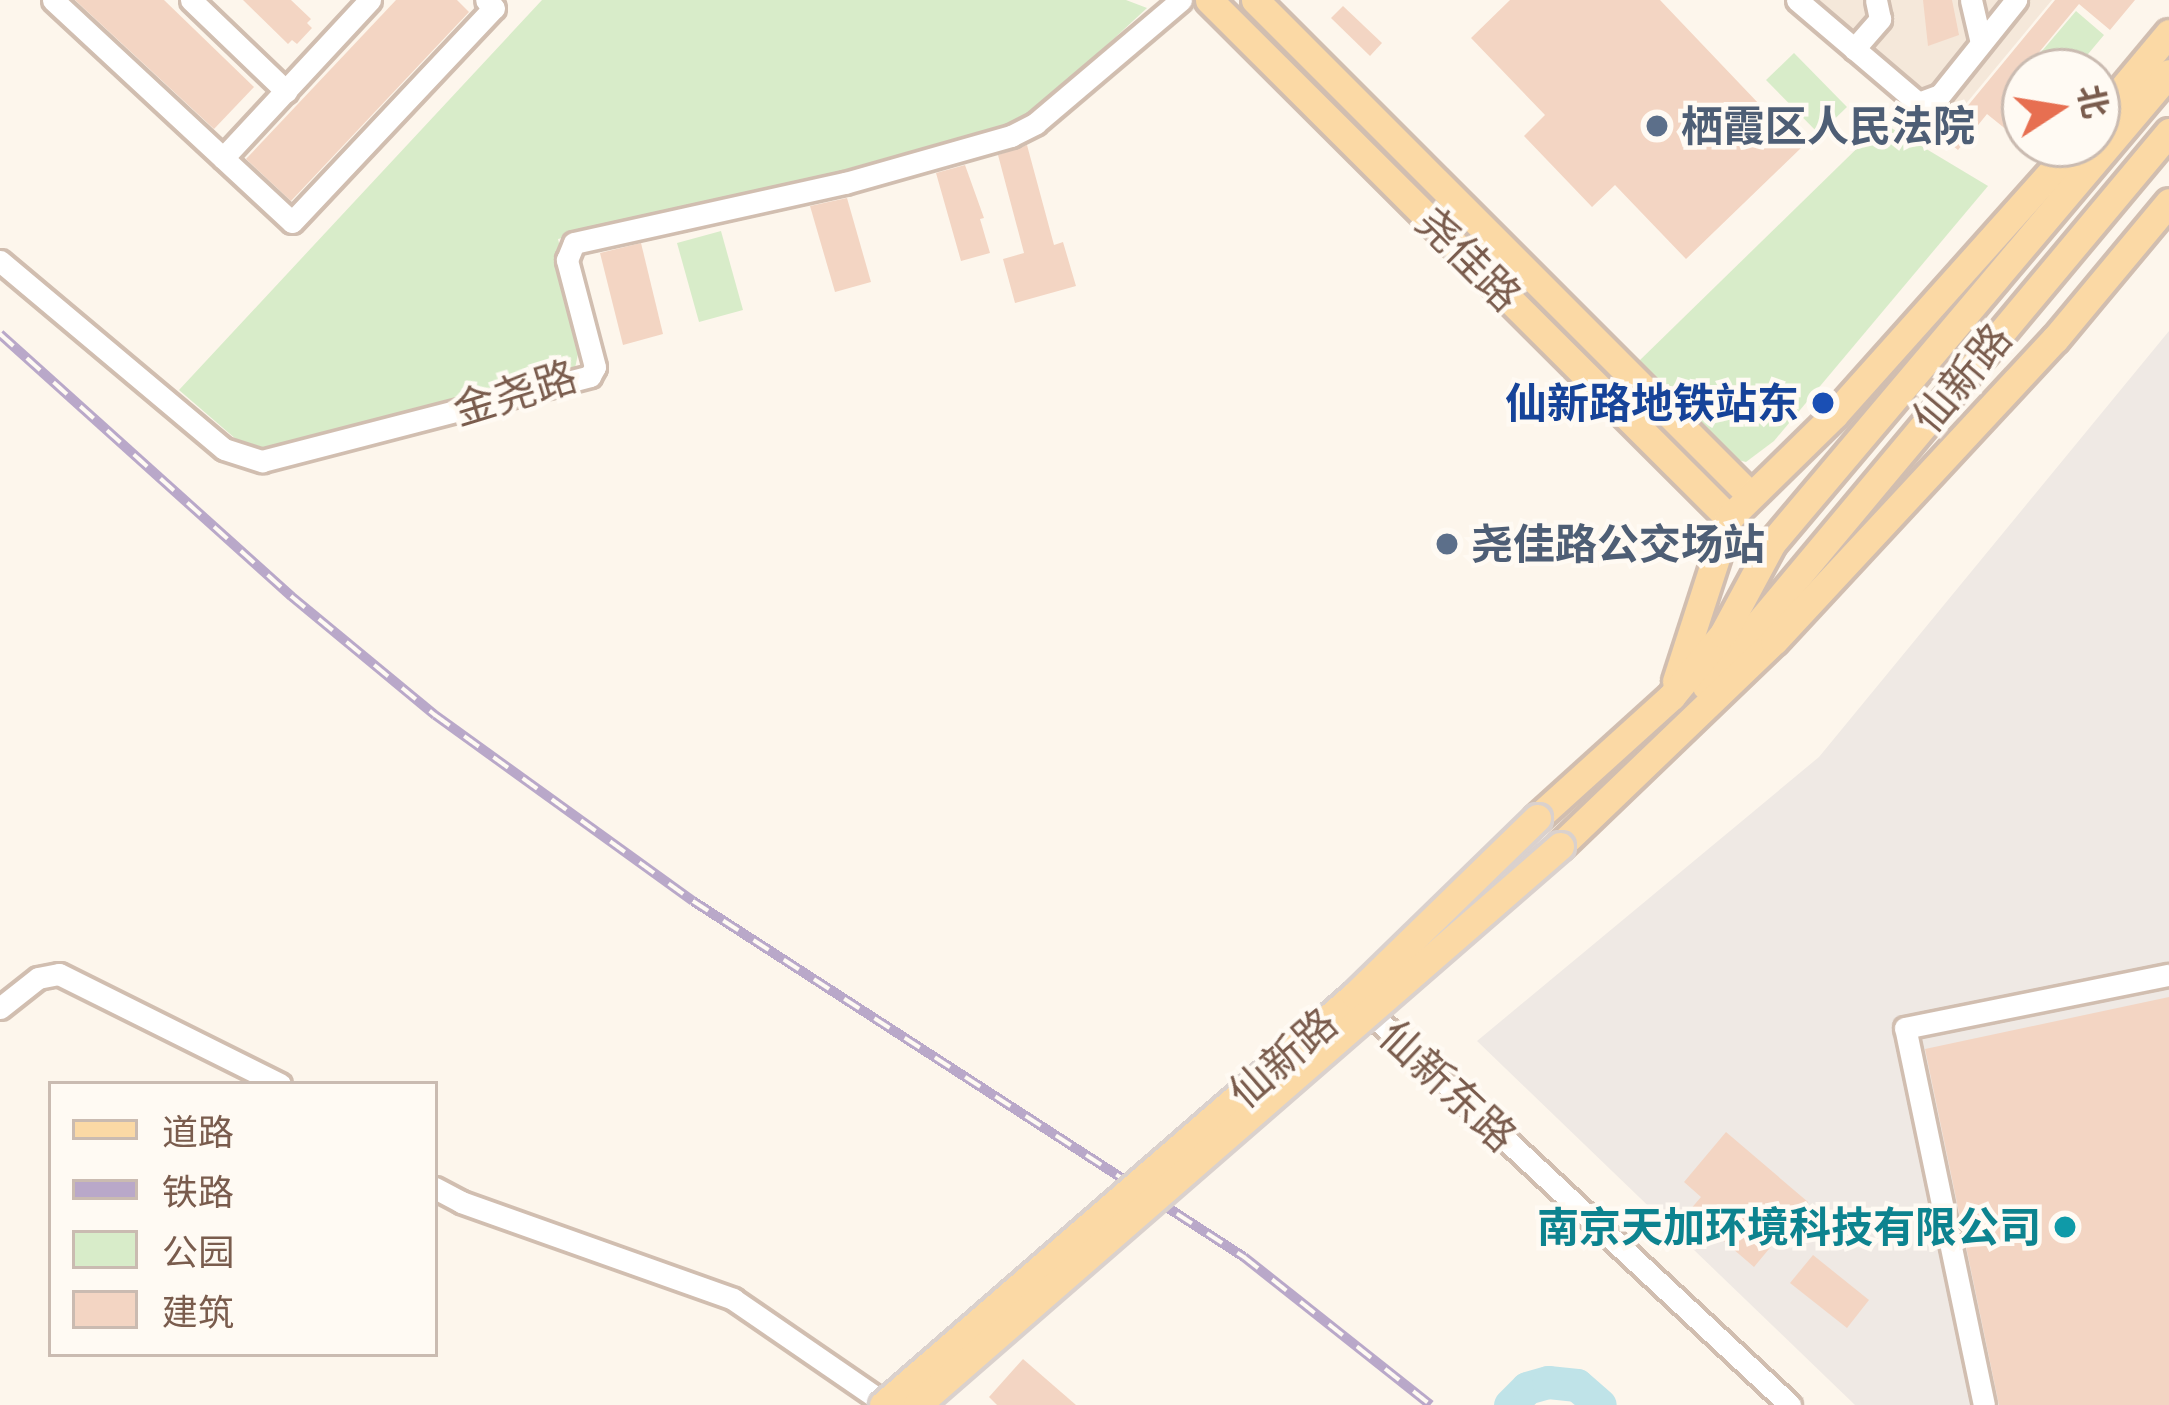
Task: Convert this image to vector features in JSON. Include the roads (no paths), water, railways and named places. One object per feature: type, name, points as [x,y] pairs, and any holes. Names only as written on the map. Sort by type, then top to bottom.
[{"type":"main road","name":"尧佳路","points":[[1209,0],[1729,518]]},
{"type":"main road","name":"尧佳路","points":[[1255,0],[1750,495]]},
{"type":"main road","points":[[2121,90],[2169,33]]},
{"type":"main road","name":"仙新路","points":[[885,1405],[1355,995],[1671,697],[1723,634],[1772,543],[2169,74]]},
{"type":"main road","name":"仙新路","points":[[1619,791],[2169,132]]},
{"type":"main road","name":"仙新路","points":[[1671,697],[1729,518],[1834,415],[2055,168]]},
{"type":"main road","name":"仙新路","points":[[917,1405],[1619,791],[1774,641],[2055,339],[2169,202]]},
{"type":"street","points":[[52,0],[292,222],[494,8],[486,0]]},
{"type":"street","points":[[191,0],[286,91]]},
{"type":"street","points":[[223,158],[370,0]]},
{"type":"street","name":"金尧路","points":[[0,261],[224,449],[262,461],[590,376],[595,367],[567,260],[574,243],[844,183],[1011,136],[1036,123],[1181,0]]},
{"type":"street","points":[[1797,0],[1918,103],[1940,95],[2016,0]]},
{"type":"street","points":[[1854,50],[1880,19],[1876,0]]},
{"type":"street","points":[[1971,0],[1981,43]]},
{"type":"street","points":[[0,1008],[38,978],[59,974],[274,1081]]},
{"type":"street","points":[[1980,1402],[1905,1028],[2169,975]]},
{"type":"street","name":"仙新东路","points":[[1369,1012],[1790,1405]]},
{"type":"street","points":[[438,1189],[733,1299],[885,1405]]},
{"type":"waterway","points":[[1510,1405],[1527,1388],[1548,1382],[1577,1385],[1600,1405]]},
{"type":"railway","points":[[0,334],[291,596],[435,715],[693,901],[1244,1257],[1431,1405]]},
{"type":"place","name":"栖霞区人民法院","points":[[1657,126]]},
{"type":"place","name":"仙新路地铁站东","points":[[1823,403]]},
{"type":"place","name":"尧佳路公交场站","points":[[1447,544]]},
{"type":"place","name":"南京天加环境科技有限公司","points":[[2065,1227]]}]
